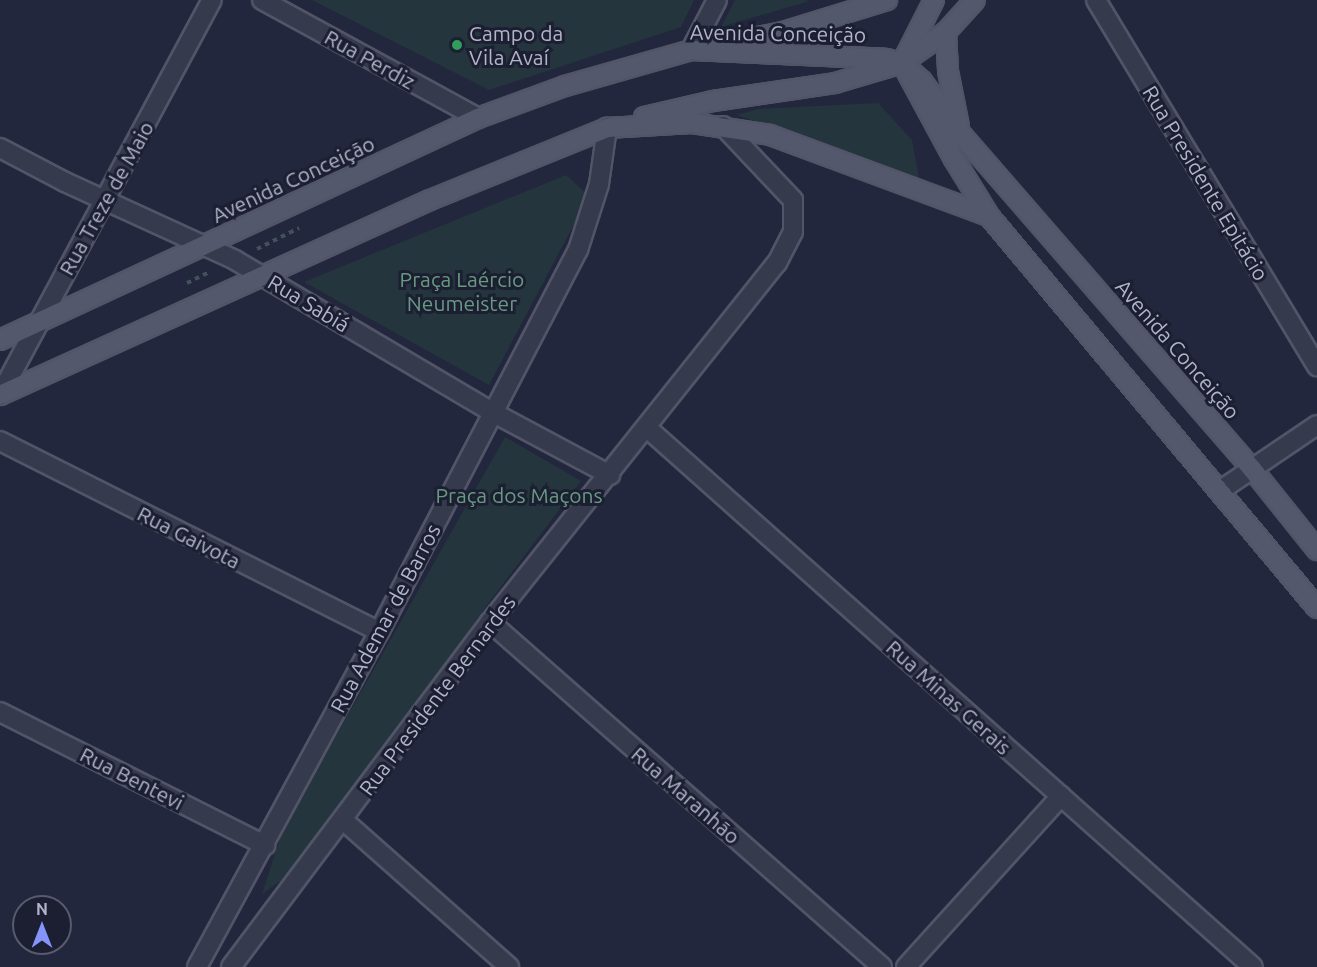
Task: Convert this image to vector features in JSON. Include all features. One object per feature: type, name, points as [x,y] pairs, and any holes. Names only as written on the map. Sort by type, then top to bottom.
[{"type":"main road","points":[[691,50],[783,32],[887,0]]},
{"type":"main road","points":[[902,63],[934,0]]},
{"type":"main road","points":[[0,395],[430,200],[607,128],[713,101],[835,83],[902,63],[946,32],[975,0]]},
{"type":"main road","points":[[946,32],[948,71],[960,133]]},
{"type":"main road","name":"Avenida Conceição","points":[[0,340],[478,118],[565,86],[691,50],[849,56],[902,63],[922,81],[960,133],[1252,469],[1317,550]]},
{"type":"main road","points":[[902,63],[954,159],[990,216],[1221,490],[1317,608]]},
{"type":"main road","points":[[607,128],[692,123],[723,126],[826,153],[990,216]]},
{"type":"street","name":"Rua Treze de Maio","points":[[0,395],[212,0]]},
{"type":"street","name":"Rua Perdiz","points":[[262,0],[478,118]]},
{"type":"street","points":[[691,50],[717,0]]},
{"type":"street","name":"Rua Presidente Epitácio","points":[[1096,0],[1317,366]]},
{"type":"street","name":"Rua Presidente Bernardes","points":[[231,967],[490,622],[777,263],[794,232],[793,200],[771,172],[723,126]]},
{"type":"street","name":"Rua Ademar de Barros","points":[[197,967],[379,632],[578,250],[599,184],[607,128]]},
{"type":"street","name":"Rua Sabiá","points":[[0,148],[105,201],[205,244],[264,276],[492,412],[610,474]]},
{"type":"street","points":[[1221,490],[1317,425]]},
{"type":"street","name":"Rua Minas Gerais","points":[[646,427],[1253,967]]},
{"type":"street","name":"Rua Gaivota","points":[[0,441],[379,632]]},
{"type":"street","name":"Rua Maranhão","points":[[490,622],[882,967]]},
{"type":"street","name":"Rua Bentevi","points":[[0,712],[265,845]]},
{"type":"street","points":[[906,967],[1060,796]]},
{"type":"street","points":[[343,820],[509,967]]},
{"type":"green space","points":[[312,0],[694,0],[681,27],[489,90]]},
{"type":"green space","points":[[735,0],[806,0],[809,1],[721,27]]},
{"type":"green space","points":[[878,103],[912,140],[919,178],[737,115],[758,109]]},
{"type":"green space","name":"Praça Laércio Neumeister","points":[[566,175],[589,196],[489,385],[304,282]]},
{"type":"green space","name":"Praça dos Maçons","points":[[505,437],[581,481],[487,605],[352,796],[283,879],[262,894],[282,832]]},
{"type":"place","name":"Campo da Vila Avaí","points":[[457,45]]}]
